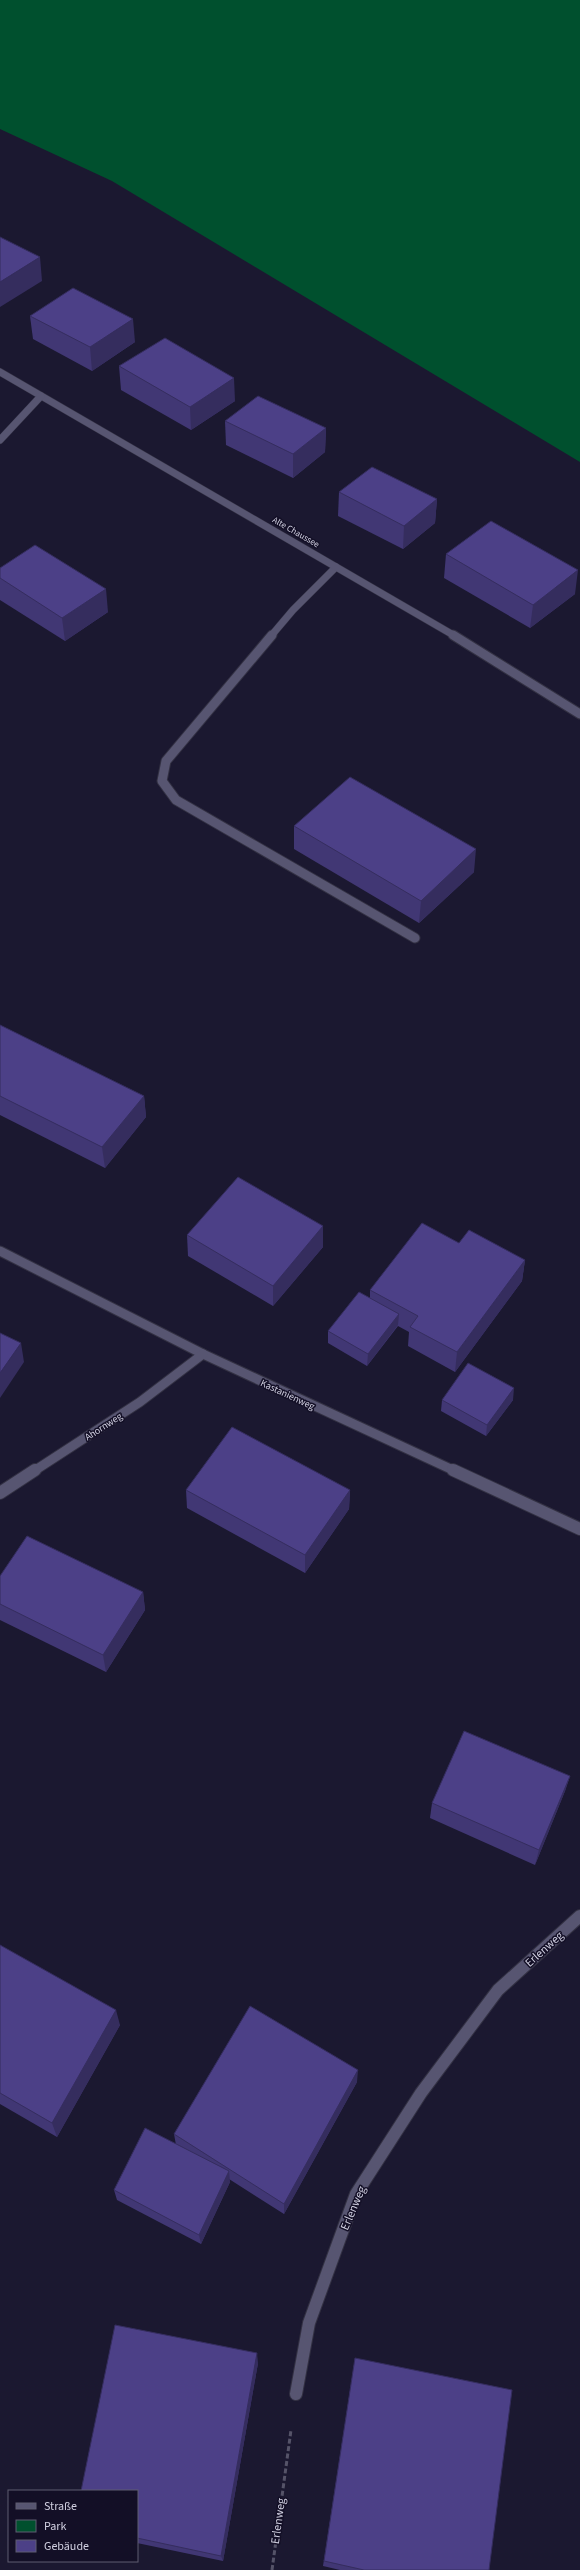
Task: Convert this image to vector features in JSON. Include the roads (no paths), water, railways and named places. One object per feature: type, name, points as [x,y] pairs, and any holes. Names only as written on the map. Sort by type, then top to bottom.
[{"type":"street","name":"Alte Chaussee","points":[[0,372],[471,645],[580,714]]},
{"type":"street","points":[[0,440],[41,396]]},
{"type":"street","points":[[336,567],[293,610],[166,761],[162,781],[176,800],[415,938]]},
{"type":"street","name":"Kastanienweg","points":[[0,1251],[203,1354],[580,1529]]},
{"type":"street","name":"Ahornweg","points":[[0,1493],[140,1402],[203,1354]]},
{"type":"street","name":"Erlenweg","points":[[296,2394],[309,2323],[356,2194],[421,2093],[498,1990],[580,1916]]}]
